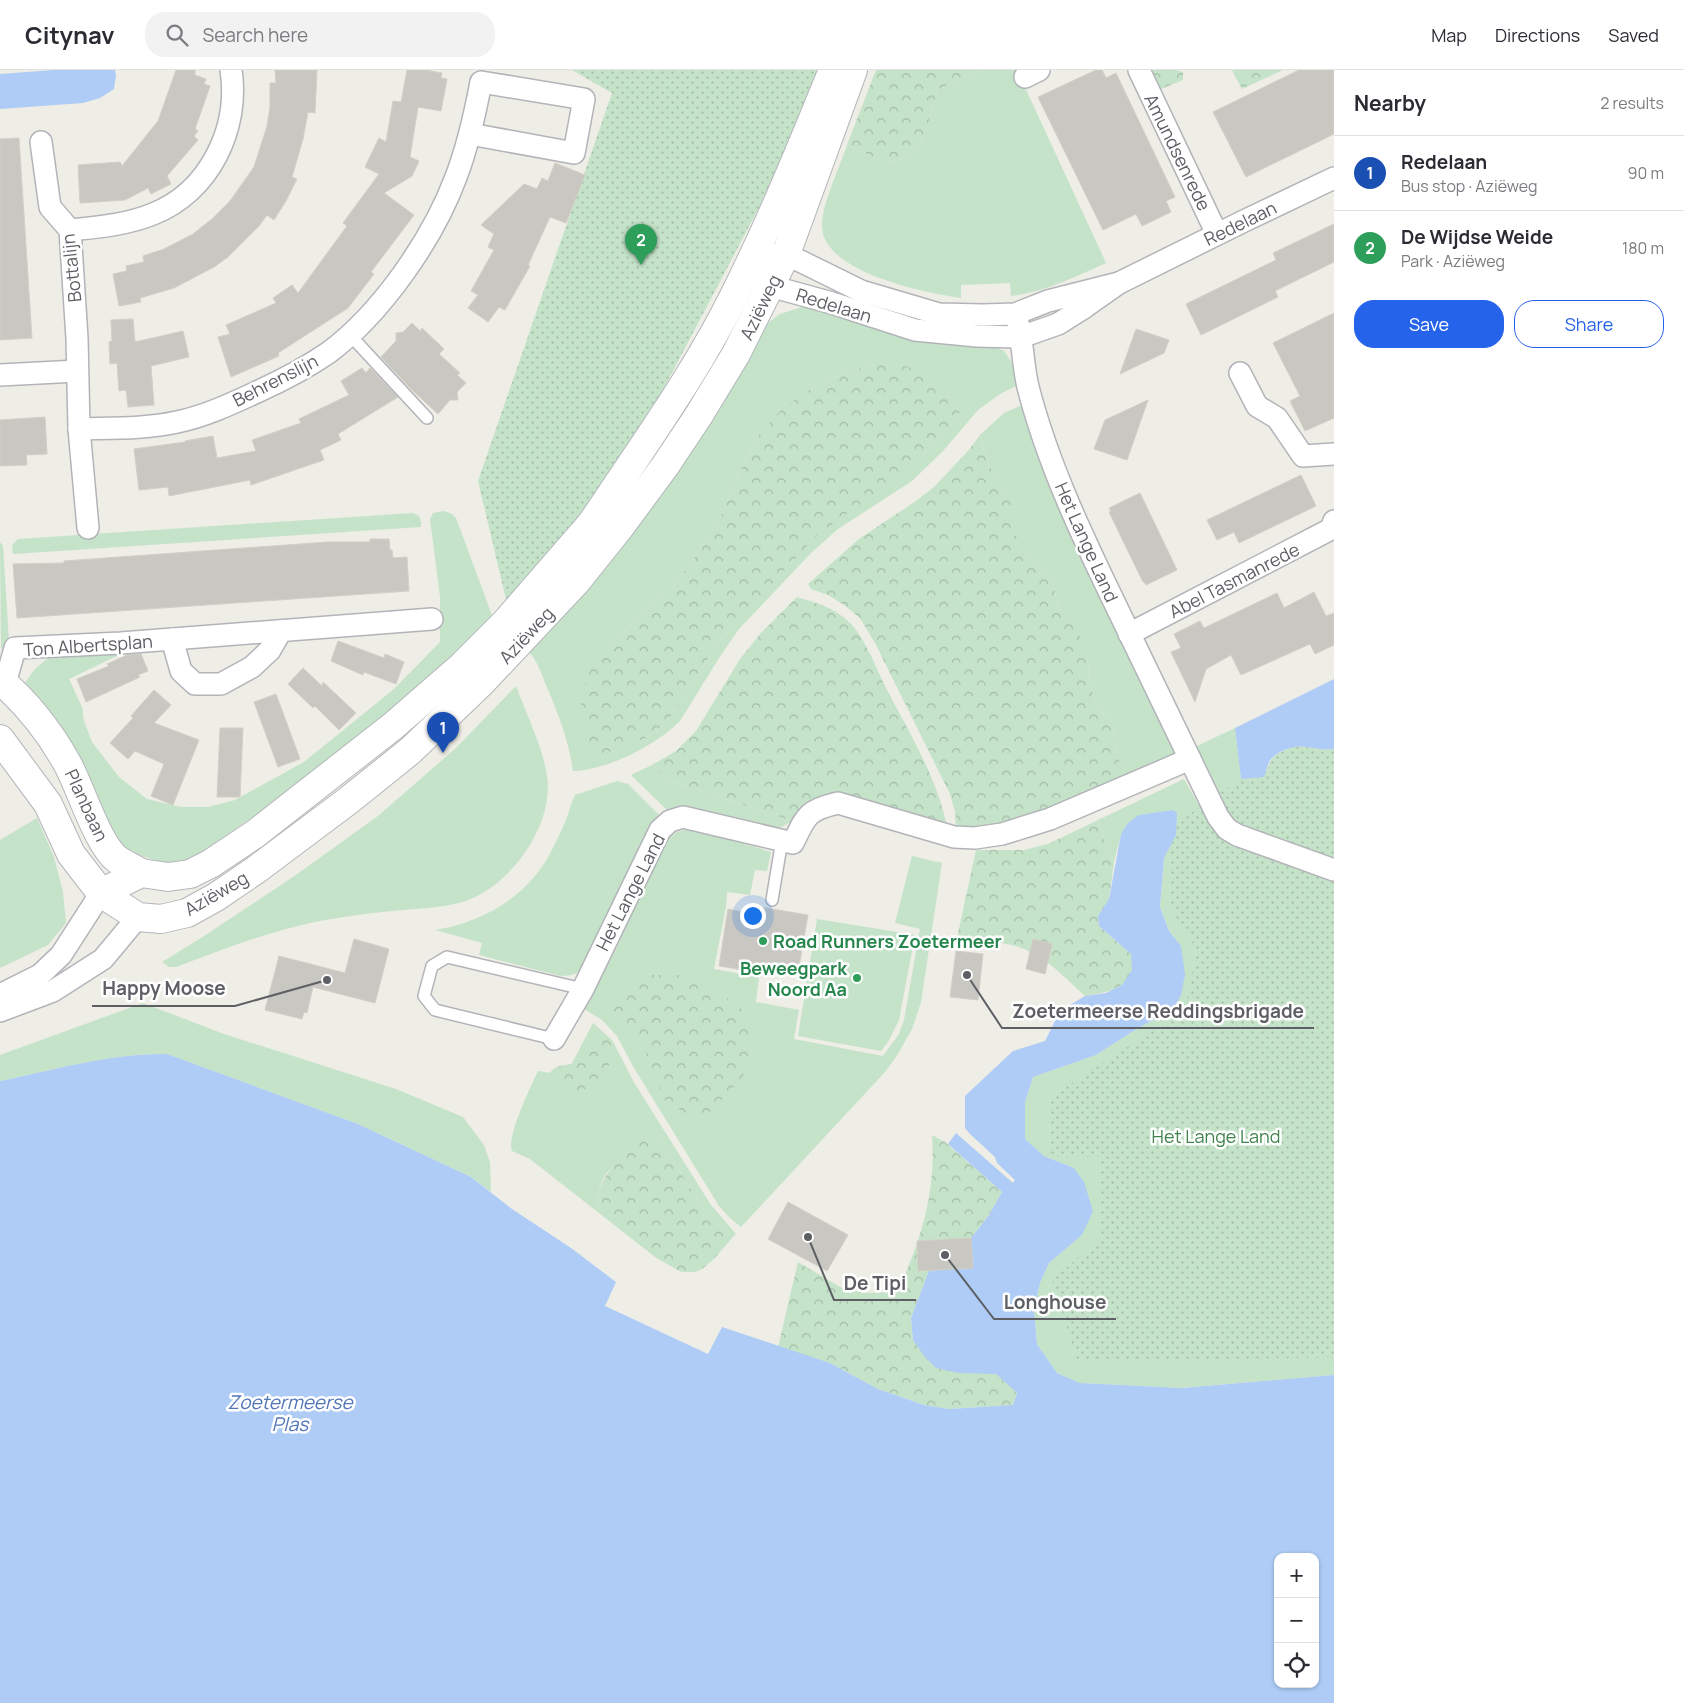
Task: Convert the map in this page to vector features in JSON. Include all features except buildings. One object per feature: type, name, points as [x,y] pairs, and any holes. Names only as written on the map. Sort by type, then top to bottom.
[{"type":"street","points":[[70,230],[107,226],[154,214],[172,204],[191,189],[206,173],[219,154],[226,133],[233,95],[231,70]]},
{"type":"street","name":"Aziëweg","points":[[138,917],[162,919],[187,913],[216,897],[257,869],[349,800],[410,751],[472,674],[505,623],[604,505],[694,367],[734,298],[754,256],[786,187],[833,70]]},
{"type":"street","name":"Aziëweg","points":[[141,872],[168,877],[190,874],[210,864],[255,834],[378,738],[472,674],[576,582],[626,519],[699,415],[736,354],[786,254],[853,70]]},
{"type":"street","name":"Amundsenrede","points":[[1139,70],[1217,234]]},
{"type":"street","name":"Behrenslijn","points":[[79,429],[177,422],[216,410],[294,374],[327,353],[350,335],[378,305],[412,260],[440,213],[456,178],[470,134],[481,82],[584,99],[574,153],[470,134]]},
{"type":"street","name":"Bottalijn","points":[[41,142],[50,206],[70,230],[79,429],[88,528]]},
{"type":"street","name":"Redelaan","points":[[770,286],[832,303],[915,330],[977,336],[1021,337],[1058,324],[1119,283],[1334,178]]},
{"type":"street","name":"Redelaan","points":[[754,256],[786,254],[861,291],[939,314],[1016,314],[1048,301],[1119,283]]},
{"type":"street","points":[[754,256],[770,286]]},
{"type":"street","name":"Het Lange Land","points":[[1016,314],[1028,388],[1046,445],[1068,504],[1218,817],[1227,829],[1249,840],[1334,870]]},
{"type":"street","points":[[0,375],[77,370]]},
{"type":"street","points":[[1240,373],[1257,406],[1277,418],[1303,456],[1334,454]]},
{"type":"street","name":"Abel Tasmanrede","points":[[1129,634],[1332,530],[1334,521]]},
{"type":"street","name":"Ton Albertsplan","points":[[2,684],[15,648],[172,639],[432,619]]},
{"type":"street","name":"Ton Albertsplan","points":[[172,639],[181,671],[196,684],[221,684],[252,667],[270,650],[282,631]]},
{"type":"street","name":"Planbaan","points":[[2,684],[20,698],[49,733],[68,764],[106,847],[117,859],[141,872]]},
{"type":"street","name":"Planbaan","points":[[0,739],[48,804],[71,854],[101,893],[138,917]]},
{"type":"street","points":[[782,840],[792,843],[805,818],[821,807],[838,802],[954,837],[975,838],[1002,834],[1050,818],[1190,760]]},
{"type":"street","name":"Het Lange Land","points":[[554,1039],[583,989],[660,830],[670,821],[683,817],[782,840]]},
{"type":"street","points":[[0,995],[40,975],[61,955],[101,893],[141,872]]},
{"type":"street","points":[[0,1011],[53,990],[103,959],[138,917],[141,872]]},
{"type":"lane","points":[[350,335],[427,418]]},
{"type":"lane","points":[[772,900],[782,840]]},
{"type":"lane","points":[[554,1039],[435,1010],[424,996],[432,966],[447,957],[583,989]]},
{"type":"green space","points":[[572,70],[825,70],[812,107],[645,424],[509,612],[478,481],[612,93]]},
{"type":"green space","points":[[876,70],[980,70],[938,90],[926,131],[916,151],[908,157],[891,161],[874,157],[847,145]]},
{"type":"green space","points":[[980,70],[1017,70],[1106,263],[1048,287],[1011,296],[1010,283],[961,285],[961,298],[901,285],[856,267],[838,256],[826,241],[822,225],[828,196],[847,145],[874,157],[891,161],[911,155],[916,151],[923,139],[938,90]]},
{"type":"green space","points":[[1152,70],[1176,70],[1183,72],[1183,80],[1161,89]]},
{"type":"green space","points":[[1232,70],[1283,70],[1242,89]]},
{"type":"green space","points":[[802,307],[821,310],[901,336],[956,345],[996,347],[1004,351],[1013,364],[1018,385],[1000,394],[978,410],[943,451],[912,481],[838,529],[811,553],[739,629],[680,721],[670,730],[631,755],[587,770],[573,771],[569,749],[559,717],[538,666],[528,651],[764,326],[780,314]],"holes":[[[874,364],[909,367],[948,393],[960,413],[911,469],[818,533],[720,640],[671,716],[661,727],[645,738],[609,753],[607,647],[674,586],[701,549],[721,516],[742,467],[759,435],[805,392],[841,374]]]},
{"type":"green space","points":[[891,363],[909,367],[926,377],[948,393],[960,413],[911,469],[818,534],[720,640],[671,716],[661,727],[645,738],[621,749],[594,757],[586,730],[580,698],[590,670],[607,647],[674,586],[701,549],[721,516],[742,467],[759,435],[780,411],[805,392],[841,374],[874,364]]},
{"type":"green space","points":[[1022,405],[1178,756],[1131,776],[1116,756],[1113,723],[1102,713],[1095,701],[1089,681],[1088,664],[1073,623],[1058,607],[1055,591],[1048,575],[1017,542],[1007,494],[988,464],[980,435],[1004,413]]},
{"type":"green space","points":[[980,435],[988,464],[1007,494],[1014,511],[1017,542],[1048,575],[1055,591],[1058,607],[1073,623],[1085,646],[1089,681],[1095,701],[1102,713],[1113,723],[1116,756],[1131,776],[1031,816],[993,827],[977,829],[956,826],[955,812],[950,794],[875,643],[860,618],[828,595],[811,589],[808,584],[859,539],[934,487],[968,451]]},
{"type":"green space","points":[[444,511],[456,518],[493,618],[411,697],[296,787],[202,852],[185,861],[163,863],[128,851],[103,820],[24,684],[35,669],[53,654],[117,648],[121,654],[69,679],[82,707],[84,721],[92,742],[119,777],[147,799],[181,807],[208,807],[235,800],[304,762],[394,689],[440,642],[440,597],[430,519],[433,513]]},
{"type":"green space","points":[[413,513],[420,518],[421,527],[13,554],[12,545],[18,539]]},
{"type":"green space","points":[[0,542],[3,546],[9,642],[1,649]]},
{"type":"green space","points":[[797,597],[826,607],[839,614],[851,624],[861,637],[928,769],[941,804],[945,824],[849,796],[792,821],[667,780],[652,765],[676,751],[696,731],[740,659],[761,633]]},
{"type":"green space","points":[[516,686],[542,754],[547,776],[548,794],[538,830],[528,848],[503,878],[489,889],[473,898],[448,905],[349,916],[311,923],[252,939],[176,967],[169,967],[162,962],[293,877],[378,816],[456,748]]},
{"type":"green space","points":[[1235,728],[1241,779],[1334,749],[1222,800],[1195,747]]},
{"type":"green space","name":"Het Lange Land","points":[[1293,746],[1334,749],[1334,1357],[1078,1362],[1052,1280],[1101,1238],[1100,1157],[1049,1157],[1049,1098],[1185,1010],[1197,950],[1171,909],[1170,827],[1241,779],[1257,779],[1267,771],[1273,758]]},
{"type":"green space","points":[[652,765],[667,780],[792,821],[778,829],[765,830],[686,806],[667,810],[631,775]]},
{"type":"green space","name":"Het Lange Land","points":[[1184,779],[1206,818],[1334,1333],[1334,1375],[1181,1388],[1080,1383],[1057,1373],[1037,1344],[1034,1310],[1040,1283],[1049,1263],[1082,1235],[1074,1168],[1044,1156],[1025,1139],[1025,1102],[1033,1077],[1096,1055],[1173,1009],[1181,946],[1169,931],[1160,907],[1164,858],[1176,835],[1121,834],[1114,862],[1098,820]]},
{"type":"green space","points":[[617,781],[628,784],[659,815],[649,827],[615,906],[585,967],[574,974],[561,976],[479,955],[482,943],[435,930],[453,926],[488,913],[504,904],[519,892],[532,880],[553,848],[575,795]]},
{"type":"green space","points":[[37,818],[54,857],[63,892],[66,923],[48,945],[0,968],[0,840]]},
{"type":"green space","points":[[1098,820],[1114,862],[1109,899],[1098,916],[1099,926],[1131,954],[1132,970],[1125,982],[1113,989],[1085,996],[1042,959],[1023,948],[957,938],[976,850],[1024,850],[1048,844]]},
{"type":"green space","points":[[692,828],[771,852],[767,871],[755,870],[750,895],[727,892],[726,907],[714,969],[759,977],[756,1002],[799,1010],[794,1039],[883,1056],[899,1034],[904,1020],[920,929],[895,923],[912,856],[942,863],[921,1002],[912,1029],[885,1072],[741,1227],[719,1206],[634,1068],[617,1036],[602,1020],[584,1009],[616,949],[665,841],[677,832]]},
{"type":"green space","name":"Beweegpark Noord Aa","points":[[817,919],[915,935],[899,1020],[888,1042],[881,1051],[798,1036]]},
{"type":"green space","points":[[652,975],[680,975],[720,993],[743,1010],[752,1046],[743,1077],[712,1111],[693,1118],[664,1100],[646,1053],[613,1012],[613,1000],[633,982]]},
{"type":"green space","points":[[143,1003],[224,1034],[396,1089],[463,1117],[484,1145],[490,1162],[491,1192],[471,1177],[358,1124],[167,1054],[146,1054],[104,1059],[0,1081],[0,1055]]},
{"type":"green space","points":[[593,1023],[612,1040],[635,1084],[711,1205],[736,1234],[732,1238],[709,1218],[659,1135],[622,1158],[607,1174],[599,1193],[599,1213],[530,1159],[512,1151],[511,1144],[516,1123],[538,1071],[566,1075]]},
{"type":"green space","points":[[599,1038],[610,1038],[616,1048],[598,1082],[585,1089],[569,1091],[563,1089],[549,1078],[554,1068],[571,1064],[587,1057],[594,1043]]},
{"type":"green space","points":[[659,1135],[709,1218],[732,1238],[713,1260],[695,1272],[681,1272],[655,1257],[599,1213],[601,1186],[617,1161],[640,1141]]},
{"type":"green space","points":[[932,1135],[945,1142],[1002,1192],[989,1215],[971,1238],[971,1267],[930,1268],[911,1318],[913,1340],[959,1373],[996,1373],[1017,1393],[1013,1405],[949,1409],[924,1405],[878,1389],[830,1363],[778,1347],[798,1262],[842,1288],[865,1293],[890,1292],[901,1284],[922,1229],[930,1193],[933,1155]]},
{"type":"water","points":[[54,70],[115,70],[114,89],[100,98],[83,103],[0,109],[0,74]]},
{"type":"water","points":[[1334,679],[1334,749],[1296,747],[1289,749],[1280,752],[1272,758],[1264,777],[1241,779],[1235,728]]},
{"type":"water","name":"Zoetermeerse Plas","points":[[1173,810],[1177,813],[1176,835],[1164,858],[1160,907],[1169,931],[1181,946],[1185,975],[1181,995],[1173,1009],[1096,1055],[1033,1077],[1025,1102],[1025,1139],[1044,1156],[1074,1168],[1084,1182],[1093,1211],[1082,1235],[1049,1263],[1040,1283],[1034,1310],[1037,1344],[1057,1373],[1080,1383],[1182,1388],[1334,1375],[1334,1703],[0,1703],[0,1081],[104,1059],[146,1054],[167,1054],[358,1124],[471,1177],[512,1209],[571,1248],[616,1282],[605,1306],[708,1354],[722,1327],[830,1363],[878,1389],[924,1405],[949,1409],[1013,1405],[1017,1393],[996,1374],[959,1373],[936,1368],[924,1356],[913,1340],[911,1318],[930,1268],[971,1267],[971,1238],[989,1215],[1002,1192],[948,1144],[956,1133],[1013,1183],[1015,1180],[997,1163],[995,1157],[965,1128],[965,1096],[1013,1051],[1045,1041],[1060,1011],[1085,996],[1106,993],[1122,985],[1132,970],[1131,954],[1099,926],[1098,916],[1109,899],[1121,834],[1128,823],[1139,815]]},
{"type":"place","name":"De Wijdse Weide","points":[[641,265]]},
{"type":"place","name":"Redelaan","points":[[443,753]]},
{"type":"place","name":"Road Runners Zoetermeer","points":[[763,941]]},
{"type":"place","name":"Zoetermeerse Reddingsbrigade","points":[[967,975]]},
{"type":"place","name":"Beweegpark Noord Aa","points":[[857,978]]},
{"type":"place","name":"Happy Moose","points":[[327,980]]},
{"type":"place","name":"De Tipi","points":[[808,1237]]},
{"type":"place","name":"Longhouse","points":[[945,1255]]}]
